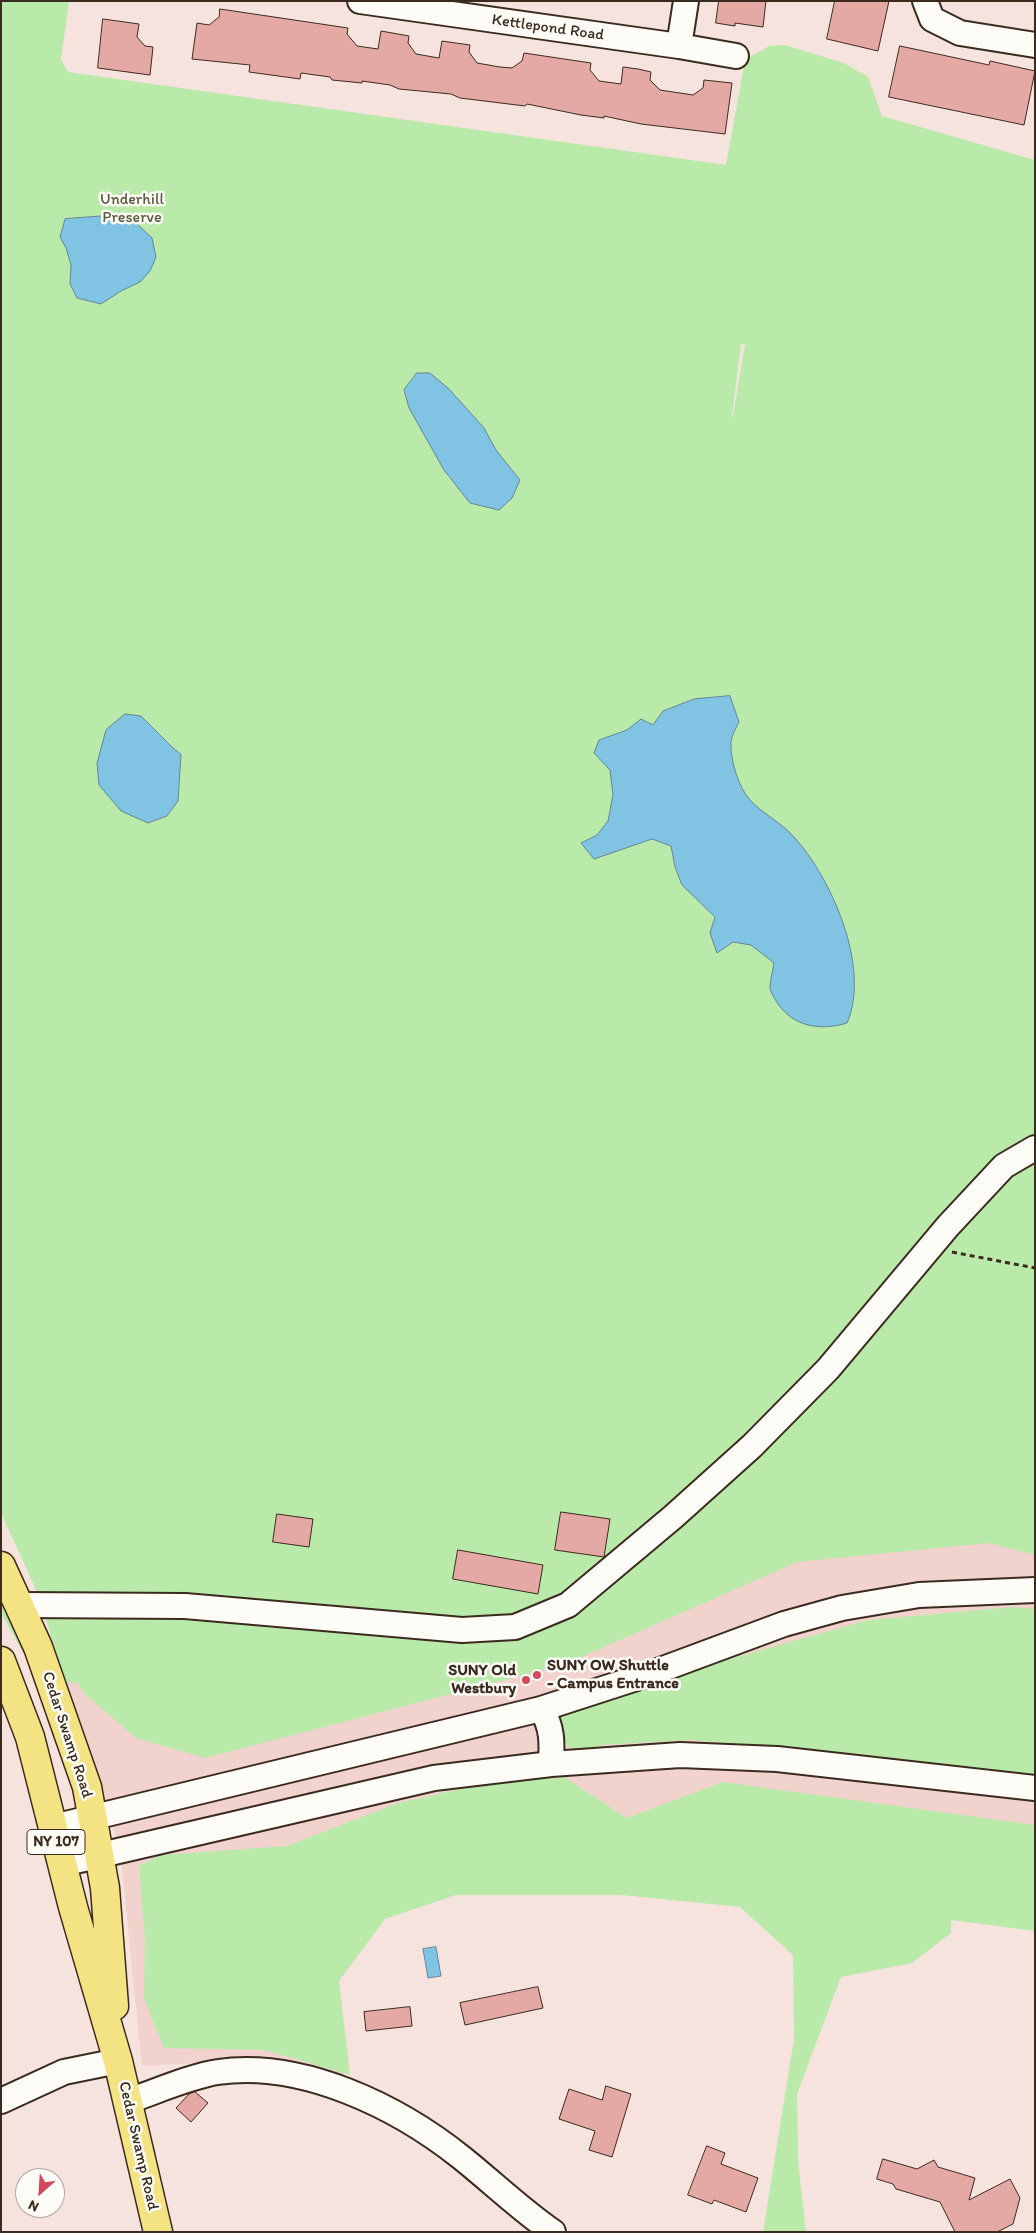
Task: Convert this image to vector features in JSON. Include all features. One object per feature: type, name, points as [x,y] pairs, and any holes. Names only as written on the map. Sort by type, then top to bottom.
[{"type":"main road","name":"Cedar Swamp Road","points":[[1,1566],[38,1647],[84,1778],[105,1888],[118,2060]]},
{"type":"main road","name":"Cedar Swamp Road","points":[[4,1673],[30,1737],[62,1864],[118,2060],[158,2232]]},
{"type":"street","name":"Kettlepond Road","points":[[360,1],[679,46],[736,56]]},
{"type":"street","points":[[679,46],[686,1]]},
{"type":"street","points":[[925,1],[932,19],[960,33],[1035,45]]},
{"type":"street","points":[[19,1605],[185,1606],[462,1630],[515,1627],[568,1605],[752,1446],[828,1369],[929,1248],[1004,1166],[1035,1148]]},
{"type":"street","points":[[53,1827],[541,1710],[652,1673],[784,1624],[842,1608],[919,1595],[1035,1590]]},
{"type":"street","points":[[541,1710],[548,1719],[552,1736],[551,1764]]},
{"type":"street","points":[[62,1864],[434,1778],[551,1764],[680,1755],[777,1759],[1035,1788]]},
{"type":"street","name":"Cedar Swamp Road","points":[[1,2101],[64,2072],[118,2060]]},
{"type":"street","points":[[128,2101],[216,2072],[262,2069],[293,2074],[341,2089],[383,2107],[438,2140],[553,2232]]},
{"type":"path","points":[[929,1248],[1035,1268]]},
{"type":"shaded area","points":[[1035,1493],[1035,1919],[436,1847],[331,1987],[345,2078],[318,2070],[238,2061],[142,2066],[120,1849],[66,1682],[200,1689],[716,1515]]},
{"type":"green space","name":"Underhill Preserve","points":[[1,1],[69,1],[61,59],[68,72],[726,165],[745,60],[769,46],[785,45],[844,63],[868,77],[882,116],[1035,160],[1035,1555],[989,1543],[797,1562],[566,1664],[205,1758],[136,1738],[84,1693],[78,1683],[66,1682],[37,1592],[1,1513]],"holes":[[[741,344],[745,344],[732,417]],[[173,748],[181,753],[178,801],[167,816],[148,822]]]},
{"type":"green space","points":[[1,1583],[29,1660],[26,1658],[1,1613]]},
{"type":"green space","points":[[1013,1607],[1035,1609],[1035,1775],[856,1754],[690,1740],[602,1745],[585,1752],[568,1747],[559,1728],[560,1712],[574,1703],[868,1620]]},
{"type":"green space","points":[[564,1777],[627,1818],[723,1782],[1035,1825],[1035,1931],[951,1920],[951,1933],[912,1963],[841,1977],[797,2094],[798,2161],[806,2232],[763,2232],[794,2039],[793,1955],[740,1907],[622,1895],[456,1895],[385,1919],[339,1981],[350,2075],[265,2050],[164,2048],[144,1998],[145,1941],[139,1866],[161,1855],[287,1846],[398,1803],[493,1782]]},
{"type":"water","points":[[102,216],[136,223],[152,238],[156,257],[150,271],[140,282],[101,304],[77,298],[70,284],[71,265],[66,248],[60,237],[65,219]]},
{"type":"water","points":[[417,373],[430,373],[449,389],[484,428],[496,450],[520,480],[512,498],[499,510],[470,503],[444,470],[409,408],[404,390]]},
{"type":"water","points":[[730,696],[739,722],[731,741],[731,750],[736,773],[742,788],[750,800],[789,832],[808,855],[822,876],[844,925],[851,951],[854,977],[853,1001],[847,1023],[818,1027],[800,1022],[784,1012],[770,987],[774,963],[751,945],[733,942],[717,953],[710,933],[715,917],[682,885],[675,867],[671,846],[652,839],[594,859],[581,843],[597,835],[608,821],[613,795],[610,770],[594,753],[599,740],[627,730],[641,719],[653,725],[663,711],[694,699]]},
{"type":"water","points":[[125,714],[141,716],[181,754],[178,801],[167,816],[148,823],[121,811],[99,785],[97,763],[106,730]]},
{"type":"water","points":[[436,1947],[441,1976],[428,1978],[423,1949]]},
{"type":"building","points":[[719,1],[766,1],[763,27],[735,23],[735,26],[716,23]]},
{"type":"building","points":[[835,1],[889,1],[878,51],[827,39]]},
{"type":"building","points":[[220,9],[348,28],[347,34],[357,46],[378,49],[381,31],[409,36],[408,43],[416,54],[439,58],[442,41],[470,45],[469,52],[477,63],[500,67],[512,68],[522,61],[524,53],[591,63],[590,70],[599,81],[621,84],[623,67],[638,69],[651,72],[650,80],[660,90],[693,95],[703,88],[704,80],[732,83],[725,134],[641,124],[604,116],[604,118],[581,115],[527,104],[525,106],[460,98],[451,94],[399,89],[390,85],[362,81],[362,83],[332,80],[330,77],[301,73],[300,79],[249,72],[250,65],[192,59],[197,23],[209,25],[219,17]]},
{"type":"building","points":[[103,19],[139,24],[137,37],[145,46],[153,47],[150,75],[98,68]]},
{"type":"building","points":[[900,46],[989,65],[990,61],[1035,71],[1024,125],[889,97]]},
{"type":"building","points":[[561,1512],[610,1519],[604,1557],[555,1550]]},
{"type":"building","points":[[277,1514],[313,1519],[309,1547],[273,1542]]},
{"type":"building","points":[[458,1550],[543,1565],[538,1594],[453,1579]]},
{"type":"building","points":[[538,1987],[543,2008],[465,2025],[460,2003]]},
{"type":"building","points":[[410,2007],[412,2026],[366,2031],[364,2012]]},
{"type":"building","points":[[606,2086],[631,2094],[612,2157],[589,2150],[595,2131],[559,2119],[569,2089],[602,2100]]},
{"type":"building","points":[[195,2092],[208,2103],[191,2122],[176,2108],[189,2094]]},
{"type":"building","points":[[707,2146],[725,2153],[721,2164],[758,2178],[746,2212],[714,2200],[712,2204],[688,2195]]},
{"type":"building","points":[[883,2159],[917,2169],[934,2160],[938,2167],[975,2178],[969,2200],[1010,2179],[1020,2198],[1013,2224],[997,2232],[955,2232],[940,2202],[896,2189],[893,2184],[877,2179]]},
{"type":"place","name":"SUNY OW Shuttle - Campus Entrance","points":[[537,1675]]},
{"type":"place","name":"SUNY Old Westbury","points":[[526,1680]]}]
